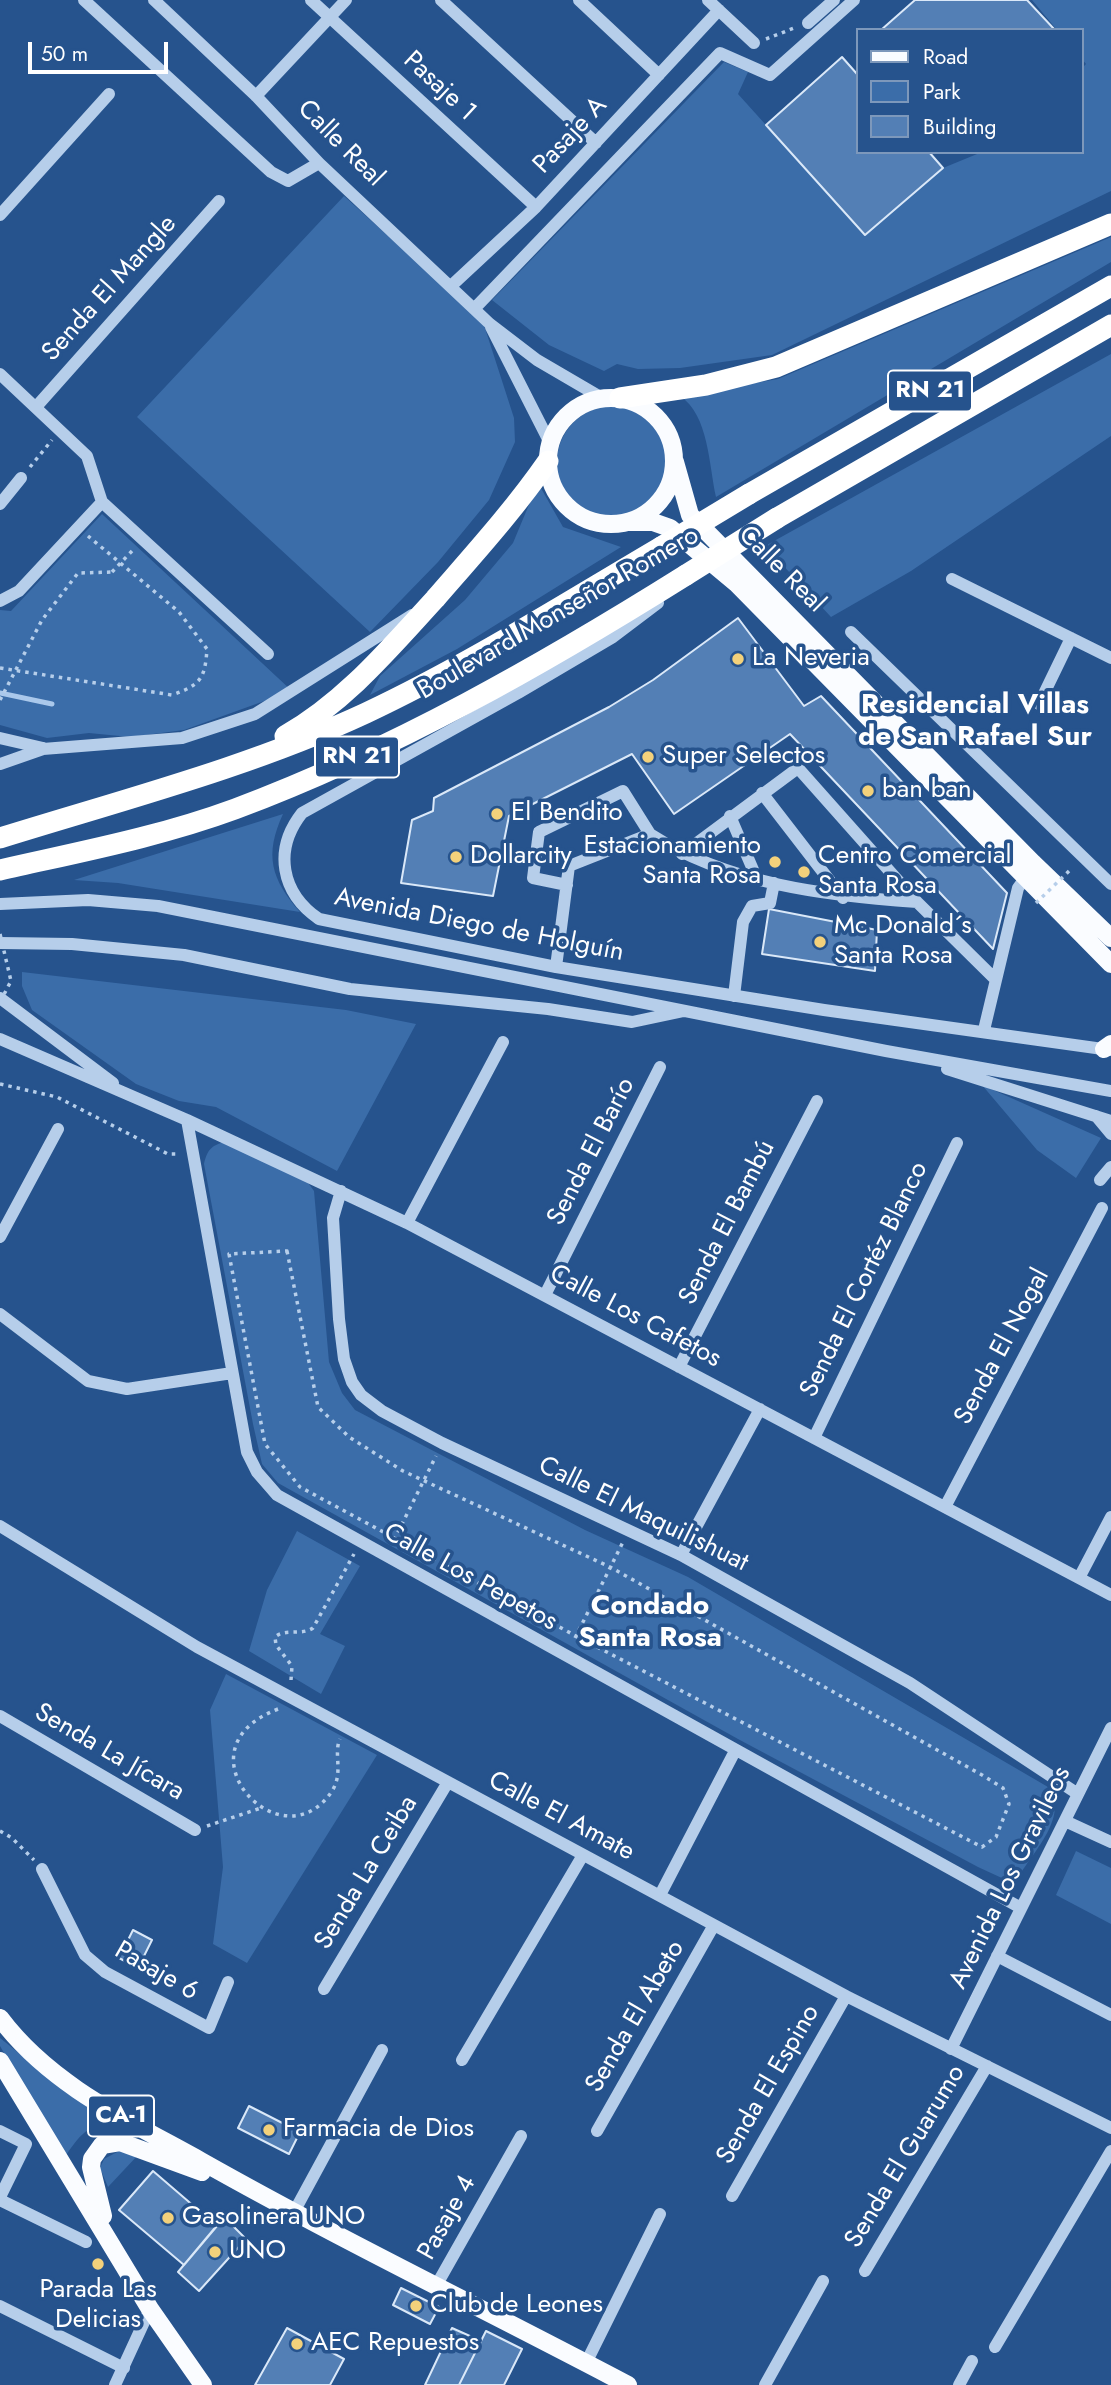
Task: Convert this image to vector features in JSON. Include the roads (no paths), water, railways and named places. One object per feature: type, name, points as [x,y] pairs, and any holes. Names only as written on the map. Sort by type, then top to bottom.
[{"type":"highway","points":[[611,398],[706,385],[776,367],[1111,225]]},
{"type":"highway","name":"Boulevard Monseñor Romero","points":[[98,808],[231,765],[331,728],[426,682],[1111,286]]},
{"type":"highway","name":"Boulevard Monseñor Romero","points":[[0,870],[139,839],[235,809],[381,746],[683,577],[777,518],[1111,324]]},
{"type":"highway","points":[[231,765],[289,734],[333,703],[382,660],[510,512],[549,452]]},
{"type":"highway","points":[[0,826],[98,808]]},
{"type":"highway","points":[[0,838],[98,808]]},
{"type":"main road","points":[[611,398],[637,403],[653,413],[672,444],[675,462],[671,481],[662,499],[647,513],[629,522],[608,524],[590,520],[573,511],[555,489],[549,452],[558,425],[570,412],[611,398]]},
{"type":"main road","name":"Calle Real","points":[[675,462],[690,515],[1023,853],[1111,938]]},
{"type":"main road","name":"Calle Real","points":[[629,522],[653,522],[670,528],[736,583],[1111,964]]},
{"type":"main road","name":"CA-1","points":[[0,2018],[30,2053],[92,2100],[258,2194],[628,2385]]},
{"type":"main road","name":"CA-1","points":[[0,2061],[150,2309],[203,2385]]},
{"type":"main road","points":[[110,2239],[92,2167],[97,2151],[110,2142],[129,2145],[258,2194]]},
{"type":"street","points":[[84,0],[271,172],[288,181],[318,163]]},
{"type":"street","name":"Calle Real","points":[[154,0],[256,96],[318,163],[490,324],[537,360],[611,398]]},
{"type":"street","name":"Pasaje 1","points":[[311,0],[536,207]]},
{"type":"street","points":[[256,96],[346,0]]},
{"type":"street","points":[[441,0],[596,143]]},
{"type":"street","points":[[579,0],[659,75]]},
{"type":"street","points":[[708,0],[754,43]]},
{"type":"street","points":[[808,23],[834,0]]},
{"type":"street","points":[[474,309],[720,53],[769,75],[853,0]]},
{"type":"street","name":"Pasaje A","points":[[451,286],[536,207],[719,10]]},
{"type":"street","points":[[0,215],[109,94]]},
{"type":"street","name":"Senda El Mangle","points":[[36,407],[219,201]]},
{"type":"street","name":"Calle Real","points":[[490,324],[549,452]]},
{"type":"street","points":[[0,374],[87,456],[102,502],[268,654]]},
{"type":"street","points":[[0,504],[21,478]]},
{"type":"street","points":[[0,601],[19,591],[102,502]]},
{"type":"street","name":"Avenida Diego de Holguín","points":[[683,577],[656,604],[613,637],[495,706],[309,807],[295,822],[286,842],[284,864],[289,884],[304,909],[320,919],[556,968],[734,996],[1109,1047]]},
{"type":"street","points":[[952,579],[1111,658]]},
{"type":"street","points":[[0,738],[43,748],[161,742],[256,714],[430,604]]},
{"type":"street","points":[[851,632],[1111,884]]},
{"type":"street","points":[[1039,704],[1071,638]]},
{"type":"street","points":[[0,764],[43,748]]},
{"type":"street","points":[[682,854],[798,768],[917,902],[995,979]]},
{"type":"street","points":[[567,885],[533,878],[539,832],[623,791],[650,834],[682,854],[757,879],[843,898],[917,902]]},
{"type":"street","points":[[762,793],[843,898]]},
{"type":"street","points":[[730,816],[757,879]]},
{"type":"street","points":[[556,968],[569,866],[650,834]]},
{"type":"street","points":[[984,1030],[1018,888],[1026,877]]},
{"type":"street","points":[[734,996],[748,910],[752,906],[770,903],[774,883]]},
{"type":"street","name":"Avenida Diego de Holguín","points":[[0,904],[88,900],[158,906],[886,1051],[1111,1091]]},
{"type":"street","points":[[3,941],[184,955],[351,989],[548,1009],[632,1022],[687,1010]]},
{"type":"street","name":"Calle Los Cafetos","points":[[0,1000],[130,1096]]},
{"type":"street","name":"Calle Los Cafetos","points":[[0,1039],[187,1120],[407,1223],[1111,1595]]},
{"type":"street","points":[[407,1223],[503,1042]]},
{"type":"street","points":[[886,1051],[1111,1121]]},
{"type":"street","name":"Senda El Barío","points":[[545,1295],[660,1067]]},
{"type":"street","name":"Senda El Bambú","points":[[679,1367],[817,1101]]},
{"type":"street","points":[[1096,1116],[1111,1134]]},
{"type":"street","name":"Calle Los Pepetos","points":[[187,1120],[247,1452],[257,1472],[276,1495],[1021,1908]]},
{"type":"street","points":[[0,1237],[58,1129]]},
{"type":"street","name":"Senda El Cortéz Blanco","points":[[814,1438],[957,1143]]},
{"type":"street","points":[[1100,1180],[1111,1167]]},
{"type":"street","name":"Calle El Maquilishuat","points":[[341,1191],[333,1218],[339,1319],[348,1372],[356,1389],[367,1400],[442,1443],[681,1555],[910,1683],[1078,1794]]},
{"type":"street","name":"Senda El Nogal","points":[[945,1507],[1102,1208]]},
{"type":"street","points":[[0,1314],[88,1381],[127,1389],[232,1373]]},
{"type":"street","points":[[681,1555],[760,1409]]},
{"type":"street","points":[[1079,1578],[1111,1517]]},
{"type":"street","name":"Calle El Amate","points":[[0,1527],[197,1647],[846,1996],[1111,2128]]},
{"type":"street","name":"Senda La Jícara","points":[[0,1716],[195,1830]]},
{"type":"street","name":"Avenida Los Gravileos","points":[[951,2049],[1110,1732]]},
{"type":"street","points":[[660,1895],[736,1751]]},
{"type":"street","name":"Senda La Ceiba","points":[[324,1989],[448,1782]]},
{"type":"street","points":[[1065,1821],[1111,1842]]},
{"type":"street","points":[[462,2060],[583,1855]]},
{"type":"street","name":"Pasaje 6","points":[[42,1870],[85,1955],[105,1972],[209,2028],[228,1982]]},
{"type":"street","name":"Senda El Abeto","points":[[597,2131],[714,1924]]},
{"type":"street","points":[[997,1956],[1111,2015]]},
{"type":"street","name":"Senda El Espino","points":[[732,2196],[846,1996]]},
{"type":"street","points":[[294,2212],[382,2050]]},
{"type":"street","name":"Senda El Guarumo","points":[[865,2271],[987,2066]]},
{"type":"street","points":[[0,2131],[26,2144],[0,2198],[86,2242]]},
{"type":"street","name":"Pasaje 4","points":[[436,2286],[521,2136]]},
{"type":"street","points":[[995,2347],[1111,2151]]},
{"type":"street","points":[[586,2363],[660,2214]]},
{"type":"street","points":[[765,2385],[823,2281]]},
{"type":"street","points":[[0,2306],[124,2368]]},
{"type":"street","points":[[115,2385],[150,2309]]},
{"type":"street","points":[[959,2385],[972,2361]]},
{"type":"waterway","points":[[0,693],[52,704]]},
{"type":"place","name":"La Neveria","points":[[738,659]]},
{"type":"place","name":"Super Selectos","points":[[648,757]]},
{"type":"place","name":"ban ban","points":[[868,791]]},
{"type":"place","name":"El Bendito","points":[[497,814]]},
{"type":"place","name":"Dollarcity","points":[[456,857]]},
{"type":"place","name":"Estacionamiento Santa Rosa","points":[[775,862]]},
{"type":"place","name":"Centro Comercial Santa Rosa","points":[[804,872]]},
{"type":"place","name":"Mc Donald´s Santa Rosa","points":[[820,942]]},
{"type":"place","name":"Farmacia de Dios","points":[[269,2130]]},
{"type":"place","name":"Gasolinera UNO","points":[[168,2218]]},
{"type":"place","name":"UNO","points":[[215,2252]]},
{"type":"place","name":"Parada Las Delicias","points":[[98,2264]]},
{"type":"place","name":"Club de Leones","points":[[416,2306]]},
{"type":"place","name":"AEC Repuestos","points":[[297,2344]]},
{"type":"district","name":"Residencial Villas de San Rafael Sur","points":[[975,722]]},
{"type":"district","name":"Condado Santa Rosa","points":[[650,1623]]}]
